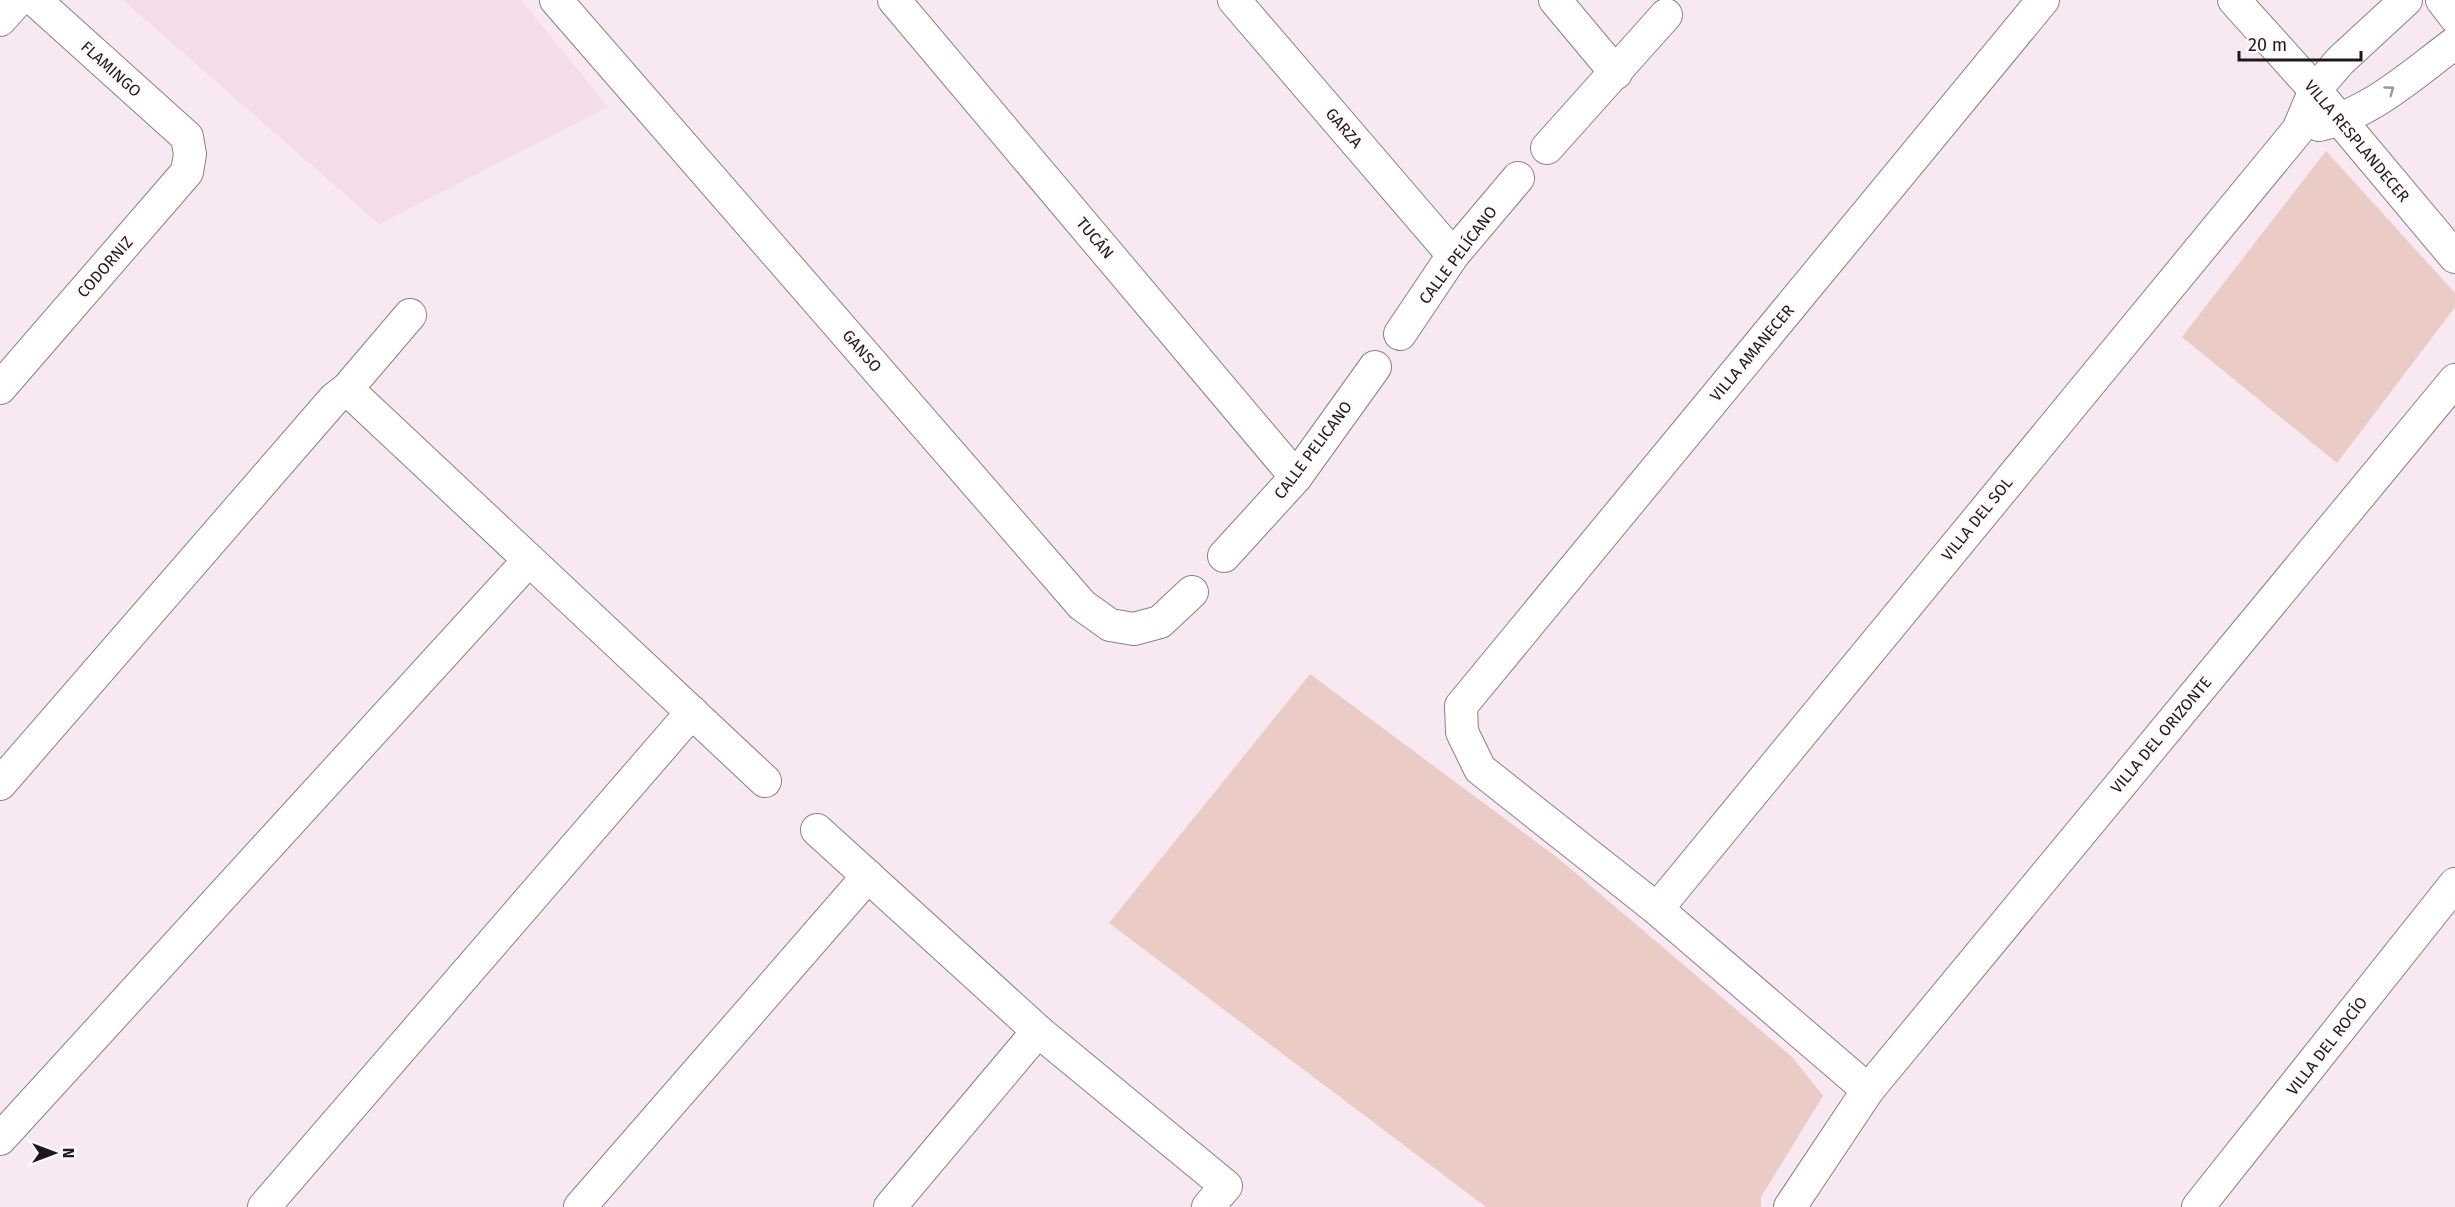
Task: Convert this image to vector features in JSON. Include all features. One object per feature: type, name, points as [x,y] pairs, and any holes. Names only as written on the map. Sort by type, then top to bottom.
[{"type":"street","points":[[0,20],[18,0]]},
{"type":"street","name":"FLAMINGO","points":[[35,0],[187,137]]},
{"type":"street","name":"GANSO","points":[[556,0],[1082,604],[1110,625],[1134,630],[1160,622],[1192,592]]},
{"type":"street","name":"TUCÁN","points":[[894,0],[1296,477]]},
{"type":"street","name":"GARZA","points":[[1234,0],[1453,255]]},
{"type":"street","points":[[1555,0],[1616,73]]},
{"type":"street","name":"VILLA AMANECER","points":[[1657,909],[1480,770],[1462,732],[1461,706],[2043,0]]},
{"type":"street","name":"VILLA RESPLANDECER","points":[[2234,0],[2315,90],[2455,257]]},
{"type":"street","name":"VILLA DEL SOL","points":[[1657,909],[2298,130],[2315,90],[2340,60],[2406,0]]},
{"type":"street","points":[[2442,0],[2455,17]]},
{"type":"street","points":[[1547,148],[1666,15]]},
{"type":"street","points":[[2298,130],[2340,121],[2375,101],[2455,43]]},
{"type":"street","name":"CODORNIZ","points":[[0,388],[187,172],[190,154],[187,137]]},
{"type":"street","name":"CALLE PELÍCANO","points":[[1400,334],[1453,255],[1518,178]]},
{"type":"street","points":[[0,784],[334,399],[347,389],[410,315]]},
{"type":"street","name":"CALLE PELICANO","points":[[1224,556],[1296,477],[1375,367]]},
{"type":"street","name":"VILLA DEL ORIZONTE","points":[[1790,1207],[1868,1090],[2455,380]]},
{"type":"street","points":[[347,389],[765,781]]},
{"type":"street","points":[[0,1139],[528,561]]},
{"type":"street","points":[[264,1207],[692,712]]},
{"type":"street","points":[[817,830],[1038,1031],[1226,1186],[1208,1207]]},
{"type":"street","points":[[580,1207],[868,876]]},
{"type":"street","name":"VILLA DEL ROCÍO","points":[[2198,1207],[2455,884]]},
{"type":"street","points":[[1657,909],[1868,1090]]},
{"type":"street","points":[[890,1207],[1038,1031]]},
{"type":"shaded area","points":[[123,0],[521,0],[608,107],[379,224]]},
{"type":"shaded area","points":[[2326,151],[2455,293],[2455,307],[2337,463],[2182,337]]},
{"type":"shaded area","points":[[1310,674],[1559,859],[1792,1057],[1823,1096],[1761,1197],[1761,1207],[1486,1207],[1109,923]]}]
